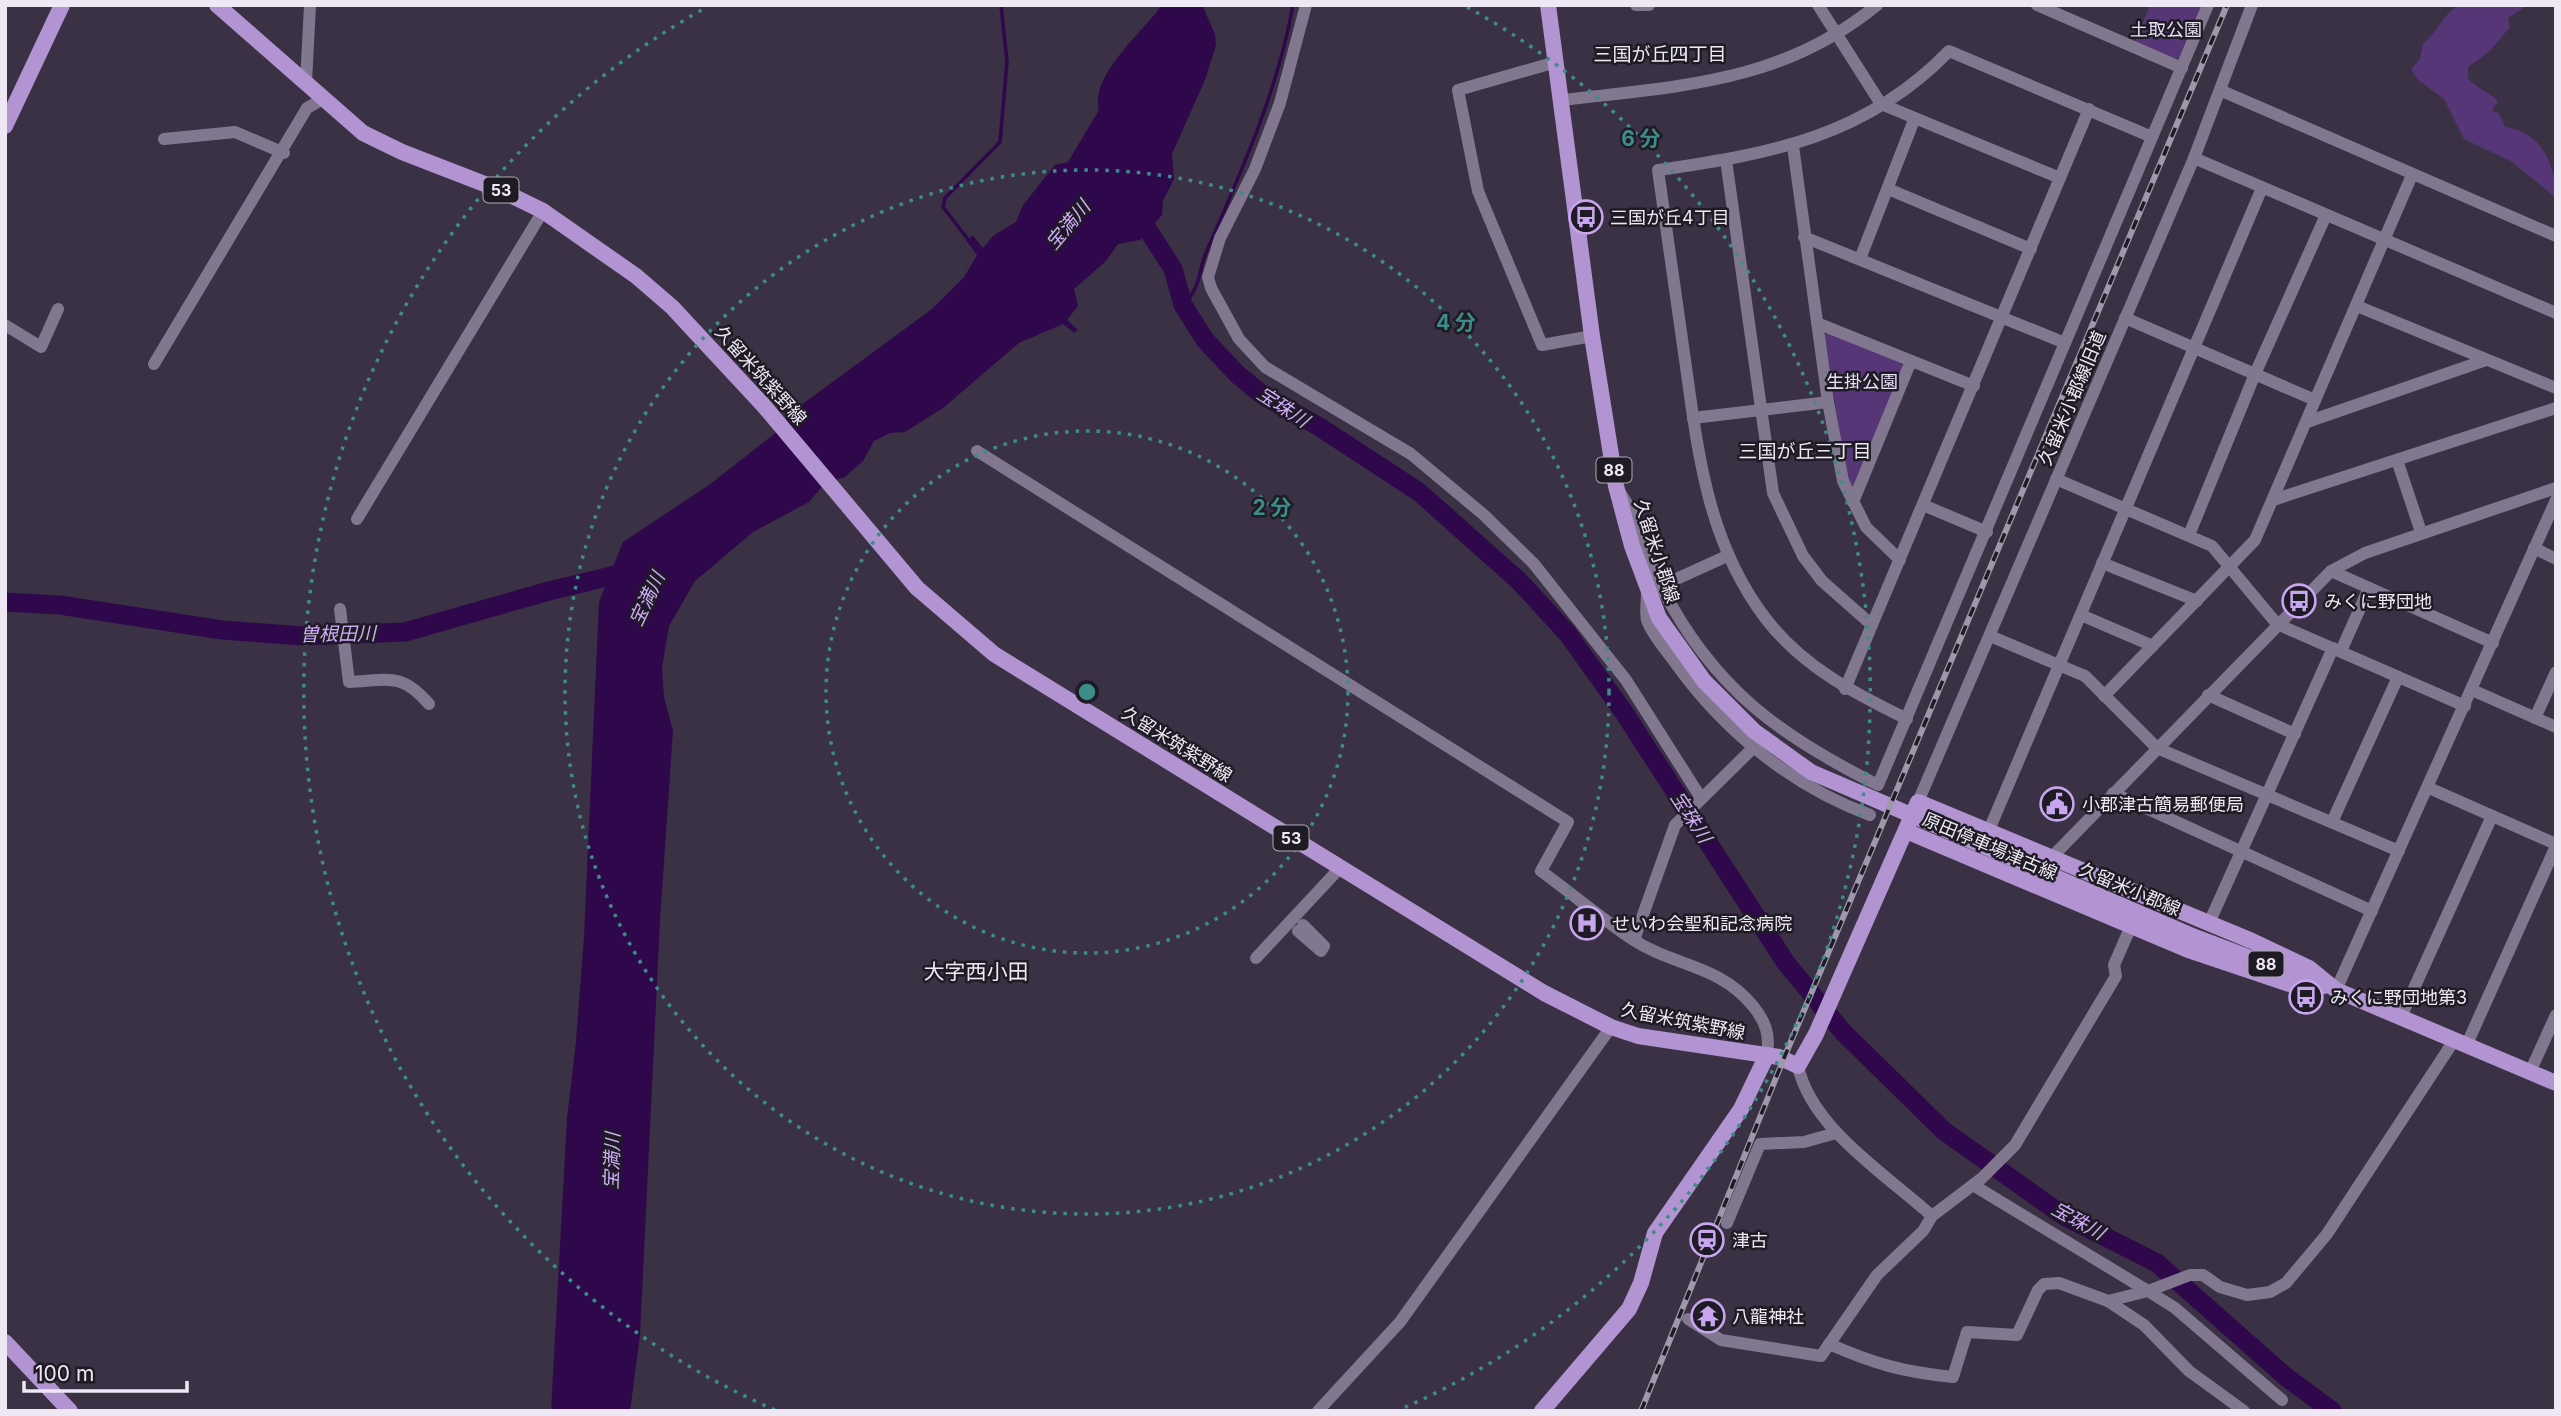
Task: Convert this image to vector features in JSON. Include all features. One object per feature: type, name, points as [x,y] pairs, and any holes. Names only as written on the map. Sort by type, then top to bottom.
[{"type":"main road","points":[[5,126],[62,5]]},
{"type":"main road","name":"久留米筑紫野線","points":[[217,5],[323,99],[378,141],[500,190],[543,211],[636,276],[672,307],[764,406],[917,588],[994,654],[1544,993],[1611,1027],[1638,1035],[1767,1055]]},
{"type":"main road","name":"久留米小郡線","points":[[1548,5],[1563,100],[1592,336],[1616,486],[1653,586],[1659,618],[1704,681],[1754,731],[1811,772],[2136,920],[2336,990]]},
{"type":"main road","points":[[1542,1411],[1629,1310],[1641,1283],[1655,1233],[1741,1109],[1767,1055],[1784,1058],[1798,1066],[1816,1034],[1918,802]]},
{"type":"main road","name":"原田停車場津古線","points":[[1918,802],[2209,923],[2309,968],[2336,990],[2556,1083]]},
{"type":"main road","name":"原田停車場津古線","points":[[1906,831],[2041,888],[2136,920]]},
{"type":"main road","points":[[5,1342],[70,1411]]},
{"type":"street","points":[[306,83],[310,5]]},
{"type":"street","points":[[1306,5],[1280,103],[1255,169],[1220,238],[1208,277],[1211,288],[1239,339],[1265,367],[1411,454],[1484,515],[1534,564],[1626,680],[1699,801]]},
{"type":"street","points":[[1636,5],[1649,5]]},
{"type":"street","points":[[1818,5],[1881,104],[1914,120],[2060,178]]},
{"type":"street","points":[[1563,100],[1732,77],[1780,63],[1836,35],[1877,5]]},
{"type":"street","points":[[2037,5],[2182,68]]},
{"type":"street","points":[[1653,586],[1728,683],[1789,737],[1827,760],[1878,785],[1987,532],[2207,5]]},
{"type":"street","name":"久留米小郡線旧道","points":[[1918,802],[2194,158],[2222,91],[2252,5]]},
{"type":"street","points":[[1908,719],[1845,689],[1796,650],[1767,620],[1727,556],[1704,488],[1658,170],[1727,160],[1793,146],[1857,119],[1930,71],[1949,51],[2152,136]]},
{"type":"street","points":[[1556,62],[1458,90],[1478,191],[1542,345],[1592,336]]},
{"type":"street","points":[[2222,91],[2556,236]]},
{"type":"street","points":[[154,364],[284,153],[307,108],[323,99]]},
{"type":"street","points":[[1845,689],[2089,109]]},
{"type":"street","points":[[1860,259],[1914,120]]},
{"type":"street","points":[[164,139],[235,132],[284,153]]},
{"type":"street","points":[[1793,146],[1828,402],[1843,481],[1877,541],[1900,560]]},
{"type":"street","points":[[2194,158],[2556,313]]},
{"type":"street","points":[[1727,160],[1773,493],[1803,556],[1822,581],[1872,625]]},
{"type":"street","points":[[2104,696],[2255,540],[2412,175]]},
{"type":"street","points":[[1989,830],[2262,188]]},
{"type":"street","points":[[1888,189],[2031,249]]},
{"type":"street","points":[[357,519],[543,211]]},
{"type":"street","points":[[2189,535],[2255,374],[2326,215]]},
{"type":"street","points":[[1804,237],[2065,343]]},
{"type":"street","points":[[2357,306],[2556,388]]},
{"type":"street","points":[[5,325],[41,347],[58,309]]},
{"type":"street","points":[[2125,318],[2315,400]]},
{"type":"street","points":[[1817,323],[1974,386]]},
{"type":"street","points":[[2307,422],[2486,360]]},
{"type":"street","points":[[1853,502],[1911,361]]},
{"type":"street","points":[[1693,418],[1828,402]]},
{"type":"street","points":[[2273,500],[2556,408]]},
{"type":"street","points":[[977,451],[1568,822],[1541,871],[1633,940],[1658,953],[1713,972],[1737,987],[1762,1018],[1770,1037],[1767,1055]]},
{"type":"street","points":[[2397,460],[2421,532]]},
{"type":"street","points":[[2056,479],[2212,546],[2277,624],[2465,706]]},
{"type":"street","points":[[2041,888],[2052,857],[2331,571],[2365,552],[2556,488]]},
{"type":"street","points":[[2336,990],[2556,500]]},
{"type":"street","points":[[1923,505],[1987,532]]},
{"type":"street","points":[[2533,548],[2556,559]]},
{"type":"street","points":[[1653,586],[1727,556]]},
{"type":"street","points":[[2102,563],[2197,601]]},
{"type":"street","points":[[2331,571],[2493,643]]},
{"type":"street","points":[[1653,586],[1647,620],[1695,691],[1754,747],[1792,776],[1840,804],[1870,815]]},
{"type":"street","points":[[2209,923],[2295,734],[2369,588]]},
{"type":"street","points":[[340,609],[349,682],[394,680],[411,684],[429,704]]},
{"type":"street","points":[[2081,615],[2153,646]]},
{"type":"street","points":[[1990,636],[2085,676],[2157,748],[2399,851]]},
{"type":"street","points":[[2535,718],[2556,673]]},
{"type":"street","points":[[2332,822],[2398,677]]},
{"type":"street","points":[[2472,690],[2556,727]]},
{"type":"street","points":[[2208,695],[2295,734]]},
{"type":"street","points":[[1633,940],[1678,820],[1754,747]]},
{"type":"street","points":[[2108,1301],[2153,1289],[2190,1275],[2203,1275],[2220,1287],[2247,1295],[2270,1292],[2287,1283],[2327,1234],[2461,1041],[2556,845],[2428,788]]},
{"type":"street","points":[[2113,793],[2372,911]]},
{"type":"street","points":[[2401,1017],[2492,816]]},
{"type":"street","points":[[1256,958],[1297,923],[1339,869]]},
{"type":"street","points":[[1688,1319],[1721,1340],[1821,1356],[1877,1275],[1923,1231],[1932,1216],[1978,1181],[2015,1144],[2116,976],[2114,965],[2136,920]]},
{"type":"street","points":[[2530,1072],[2556,1015]]},
{"type":"street","points":[[1318,1411],[1399,1322],[1611,1027]]},
{"type":"street","points":[[1798,1066],[1801,1079],[1815,1105],[1836,1133],[1932,1216]]},
{"type":"street","points":[[1727,1223],[1760,1144],[1804,1142],[1836,1133]]},
{"type":"street","points":[[1978,1181],[2153,1289],[2282,1400]]},
{"type":"street","points":[[1829,1344],[1876,1365],[1911,1373],[1953,1377],[1967,1332],[2017,1335],[2038,1290],[2044,1284],[2059,1283],[2108,1301],[2144,1325],[2189,1371],[2238,1409]]},
{"type":"green space","name":"土取公園","points":[[2150,5],[2204,5],[2182,57],[2176,59],[2135,42]]},
{"type":"green space","points":[[2528,5],[2508,18],[2510,27],[2489,52],[2468,67],[2468,78],[2498,101],[2492,111],[2499,113],[2505,127],[2529,136],[2544,152],[2550,162],[2556,198],[2512,162],[2464,139],[2444,99],[2417,79],[2411,69],[2420,59],[2423,44],[2449,13],[2457,7]]},
{"type":"green space","name":"生掛公園","points":[[1829,332],[1901,363],[1903,368],[1855,486],[1848,485],[1824,336]]},
{"type":"water","name":"宝満川","points":[[1162,5],[1202,5],[1215,34],[1216,45],[1205,80],[1172,154],[1174,179],[1163,201],[1162,215],[1140,240],[1118,244],[1106,261],[1074,289],[1078,306],[1067,320],[1078,330],[1074,333],[1063,324],[1019,343],[943,408],[905,432],[890,433],[874,441],[863,461],[845,477],[824,484],[809,502],[753,532],[695,581],[669,626],[662,668],[664,697],[673,731],[660,920],[640,1335],[630,1411],[551,1411],[567,1118],[584,937],[599,602],[623,542],[709,485],[778,431],[789,414],[932,309],[964,277],[977,255],[966,240],[973,236],[983,248],[994,235],[1016,222],[1023,205],[1055,165],[1068,162],[1099,110],[1098,97],[1110,69]]},
{"type":"waterway","points":[[970,242],[943,207],[945,198],[1000,142],[1007,62],[1001,5]]},
{"type":"waterway","points":[[1183,305],[1196,286],[1206,253],[1257,132],[1278,69],[1293,5]]},
{"type":"waterway","name":"宝珠川","points":[[1134,208],[1173,269],[1183,305],[1205,340],[1238,375],[1264,396],[1318,426],[1419,492],[1520,582],[1567,633],[1623,711],[1786,963],[1843,1032],[1944,1131],[2064,1216],[2157,1263],[2286,1377],[2332,1411]]},
{"type":"waterway","name":"曽根田川","points":[[5,602],[60,605],[222,630],[303,636],[405,632],[549,591],[632,571]]},
{"type":"railway","points":[[1641,1411],[1784,1058],[2227,5]]},
{"type":"place","name":"三国が丘4丁目","points":[[1586,217]]},
{"type":"place","name":"みくに野団地","points":[[2299,601]]},
{"type":"place","name":"小郡津古簡易郵便局","points":[[2057,804]]},
{"type":"place","name":"せいわ会聖和記念病院","points":[[1587,923]]},
{"type":"place","name":"みくに野団地第3","points":[[2306,997]]},
{"type":"place","name":"津古","points":[[1707,1240]]},
{"type":"place","name":"八龍神社","points":[[1708,1316]]},
{"type":"district","name":"三国が丘四丁目","points":[[1660,54]]},
{"type":"district","name":"三国が丘三丁目","points":[[1805,451]]},
{"type":"district","name":"大字西小田","points":[[976,971]]}]
